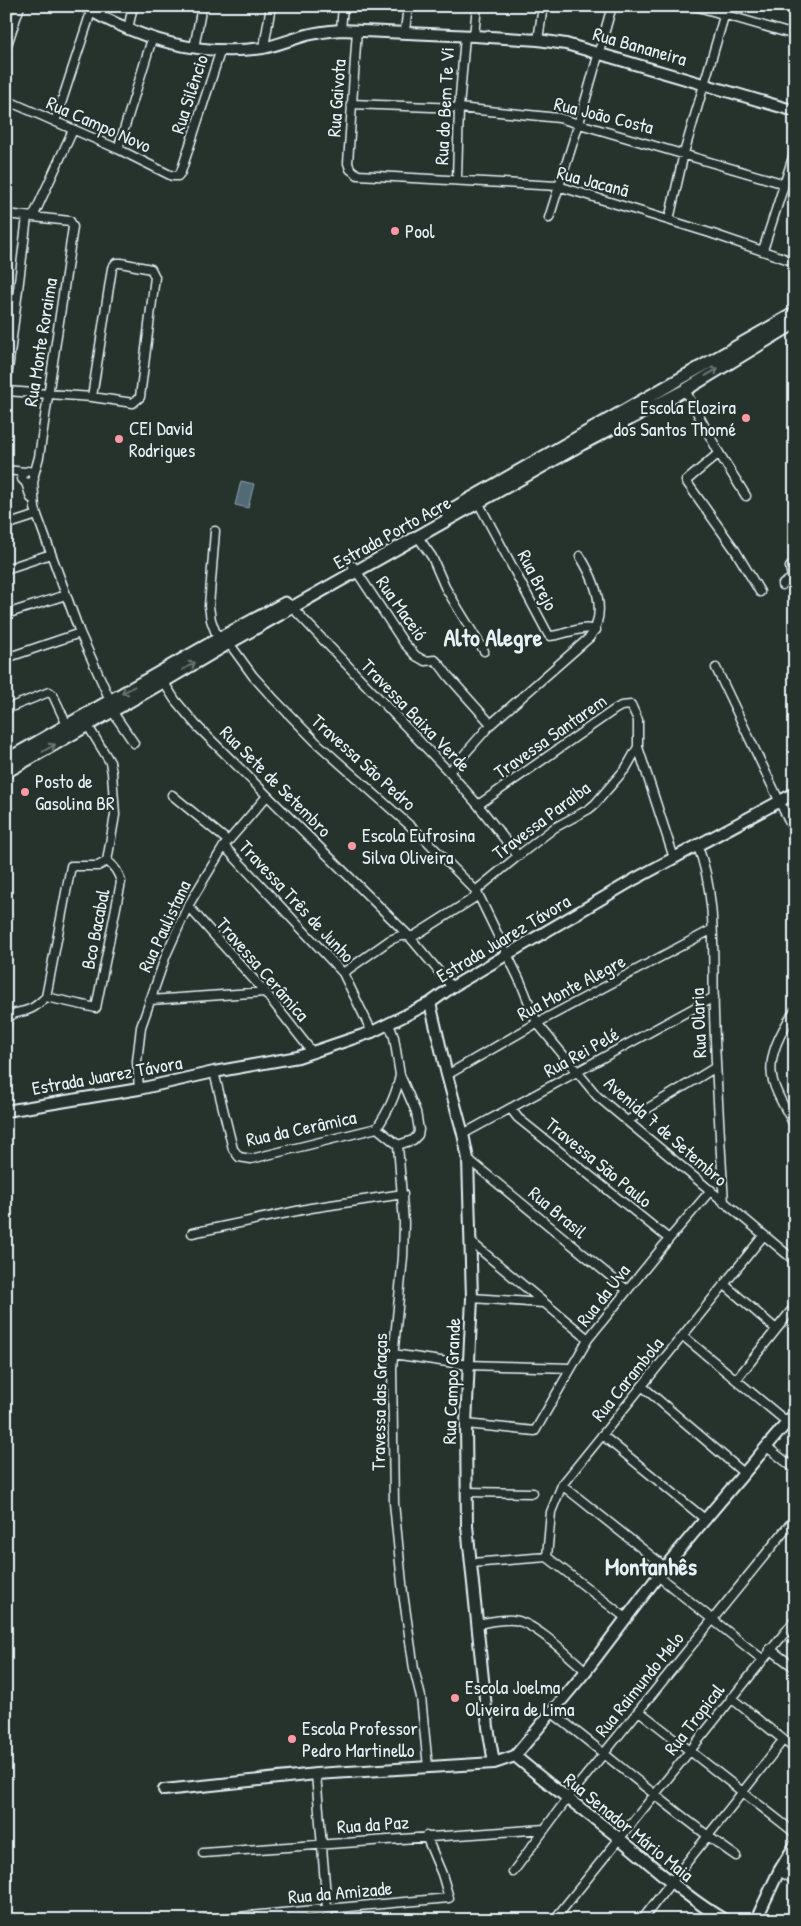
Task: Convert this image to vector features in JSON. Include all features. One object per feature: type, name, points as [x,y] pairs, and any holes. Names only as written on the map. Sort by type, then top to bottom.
[{"type":"main road","name":"Estrada Porto Acre","points":[[6,772],[85,721],[223,641],[355,569],[477,499],[795,313]]},
{"type":"main road","name":"Estrada Porto Acre","points":[[355,569],[418,537],[477,499],[685,390],[795,323]]},
{"type":"main road","name":"Estrada Porto Acre","points":[[6,760],[67,725],[85,721]]},
{"type":"street","points":[[6,48],[20,6]]},
{"type":"street","points":[[128,29],[133,6]]},
{"type":"street","points":[[194,48],[202,6]]},
{"type":"street","points":[[264,47],[271,6]]},
{"type":"street","points":[[341,30],[344,6]]},
{"type":"street","points":[[405,31],[408,6]]},
{"type":"street","name":"Rua do Bem Te Vi","points":[[456,179],[459,108],[469,36],[477,6]]},
{"type":"street","points":[[538,40],[544,6]]},
{"type":"street","points":[[549,218],[579,123],[612,6]]},
{"type":"street","points":[[695,6],[795,35]]},
{"type":"street","points":[[669,220],[684,153],[727,6]]},
{"type":"street","points":[[55,122],[88,9]]},
{"type":"street","name":"Rua Bananeira","points":[[88,9],[152,39],[194,48],[264,47],[321,32],[341,30],[405,31],[538,40],[566,44],[599,52],[795,111]]},
{"type":"street","name":"Rua Gaivota","points":[[350,169],[348,163],[357,30]]},
{"type":"street","points":[[118,149],[152,39]]},
{"type":"street","name":"Rua Silêncio","points":[[178,176],[181,172],[221,49]]},
{"type":"street","name":"Rua Campo Novo","points":[[6,100],[118,149],[172,176],[178,176]]},
{"type":"street","name":"Rua João Costa","points":[[351,104],[459,108],[559,118],[785,184]]},
{"type":"street","points":[[6,386],[30,217],[48,186],[73,130]]},
{"type":"street","points":[[763,250],[795,151]]},
{"type":"street","name":"Rua Jacanã","points":[[350,169],[358,175],[558,186],[794,260]]},
{"type":"street","points":[[6,214],[30,217]]},
{"type":"street","name":"Rua Monte Roraima","points":[[28,476],[37,465],[73,224],[70,221],[30,217]]},
{"type":"street","points":[[6,391],[137,402],[140,397],[154,274],[151,269],[121,263],[116,263],[112,268],[92,398]]},
{"type":"street","points":[[685,390],[719,453],[746,496]]},
{"type":"street","points":[[719,453],[686,481],[735,550],[760,592]]},
{"type":"street","points":[[10,470],[28,476],[36,511],[80,633],[111,706],[134,743]]},
{"type":"street","name":"Rua Brejo","points":[[477,499],[548,634],[556,636],[583,628],[596,630]]},
{"type":"street","points":[[6,525],[36,511]]},
{"type":"street","points":[[215,531],[209,606],[211,620],[223,641]]},
{"type":"street","points":[[418,537],[432,557],[445,587],[484,651]]},
{"type":"street","points":[[6,569],[52,554]]},
{"type":"street","points":[[449,772],[491,724],[590,638],[596,630],[598,613],[596,585],[580,556]]},
{"type":"street","points":[[782,585],[792,578],[790,566],[795,561]]},
{"type":"street","name":"Rua Maceió","points":[[355,569],[404,644],[416,656],[425,661],[434,660],[440,665],[491,724]]},
{"type":"street","points":[[6,614],[66,595]]},
{"type":"street","name":"Travessa Baixa Verde","points":[[289,605],[449,772],[518,856]]},
{"type":"street","points":[[6,658],[80,633]]},
{"type":"street","name":"Travessa São Pedro","points":[[223,641],[273,698],[317,743],[426,840],[478,892],[507,955]]},
{"type":"street","points":[[716,668],[795,834]]},
{"type":"street","name":"Rua Sete de Setembro","points":[[161,678],[175,700],[196,725],[408,935],[452,987]]},
{"type":"street","points":[[6,709],[49,692],[56,699],[67,725]]},
{"type":"street","name":"Travessa Santarem","points":[[478,805],[621,706],[631,705],[638,720],[638,747]]},
{"type":"street","points":[[85,721],[110,762],[112,773],[115,815],[107,861]]},
{"type":"street","points":[[638,747],[674,858]]},
{"type":"street","name":"Travessa Paraíba","points":[[344,973],[390,940],[417,934],[474,898],[479,888],[554,828],[589,809],[626,768],[638,747]]},
{"type":"street","name":"Estrada Juarez Távora","points":[[6,1111],[139,1089],[214,1072],[298,1057],[372,1032],[430,1003],[452,987],[697,844],[778,800],[795,793]]},
{"type":"street","name":"Travessa Três de Junho","points":[[172,795],[226,844],[344,973],[372,1032]]},
{"type":"street","name":"Rua Paulistana","points":[[139,1089],[138,1043],[143,1020],[166,955],[188,906],[226,844],[267,796]]},
{"type":"street","name":"Rua Olaria","points":[[697,844],[706,870],[709,887],[716,1067],[724,1202]]},
{"type":"street","name":"Bco Bacabal","points":[[107,861],[117,871],[121,882],[96,1008],[46,997],[70,866],[98,866],[107,861]]},
{"type":"street","name":"Travessa Cerâmica","points":[[188,906],[265,992],[313,1053]]},
{"type":"street","name":"Rua Monte Alegre","points":[[447,1075],[537,1023],[712,930]]},
{"type":"street","name":"Avenida 7 de Setembro","points":[[507,955],[521,983],[537,1023],[597,1096],[795,1261]]},
{"type":"street","points":[[150,1000],[265,992]]},
{"type":"street","points":[[6,1026],[7,1020],[13,1014],[31,1009],[46,997]]},
{"type":"street","name":"Rua Rei Pelé","points":[[463,1134],[714,997]]},
{"type":"street","name":"Rua Campo Grande","points":[[430,1003],[468,1159],[472,1298],[466,1424],[466,1492],[477,1624],[488,1727],[494,1763]]},
{"type":"street","points":[[795,1010],[775,1047],[771,1065],[773,1082],[795,1127]]},
{"type":"street","points":[[389,1024],[396,1046],[400,1076],[416,1112],[420,1130],[413,1140],[398,1146]]},
{"type":"street","points":[[627,1121],[716,1067]]},
{"type":"street","name":"Rua da Cerâmica","points":[[214,1072],[233,1149],[236,1155],[242,1158],[251,1159],[377,1128],[398,1146]]},
{"type":"street","points":[[377,1128],[390,1109],[397,1092],[400,1076]]},
{"type":"street","name":"Travessa São Paulo","points":[[511,1109],[518,1118],[669,1239]]},
{"type":"street","name":"Travessa das Graças","points":[[398,1146],[404,1223],[403,1257],[392,1368],[394,1503],[403,1593],[414,1669],[421,1697],[428,1767]]},
{"type":"street","name":"Rua Brasil","points":[[468,1159],[627,1290]]},
{"type":"street","name":"Rua da Uva","points":[[466,1424],[535,1431],[588,1339],[711,1190]]},
{"type":"street","points":[[192,1233],[311,1208],[402,1194]]},
{"type":"street","name":"Rua Carambola","points":[[547,1557],[551,1512],[562,1485],[764,1235]]},
{"type":"street","points":[[471,1242],[588,1339]]},
{"type":"street","points":[[725,1285],[776,1330]]},
{"type":"street","points":[[472,1298],[543,1303]]},
{"type":"street","points":[[736,1380],[795,1306]]},
{"type":"street","points":[[683,1336],[787,1422]]},
{"type":"street","points":[[393,1354],[468,1365],[570,1368]]},
{"type":"street","points":[[642,1386],[745,1474]]},
{"type":"street","points":[[164,1790],[316,1774],[494,1763],[515,1756],[586,1671],[658,1576],[795,1412]]},
{"type":"street","points":[[602,1435],[706,1520]]},
{"type":"street","points":[[767,1447],[795,1469]]},
{"type":"street","points":[[562,1485],[665,1568]]},
{"type":"street","points":[[466,1492],[533,1493]]},
{"type":"street","name":"Rua Raimundo Melo","points":[[513,1872],[567,1799],[711,1619],[795,1518]]},
{"type":"street","points":[[471,1563],[547,1557],[626,1618]]},
{"type":"street","points":[[658,1576],[762,1659]]},
{"type":"street","points":[[477,1624],[513,1620],[525,1623],[546,1637],[586,1671]]},
{"type":"street","name":"Rua Tropical","points":[[554,1920],[795,1620]]},
{"type":"street","points":[[770,1649],[795,1668]]},
{"type":"street","points":[[731,1698],[795,1749]]},
{"type":"street","points":[[639,1711],[795,1833]]},
{"type":"street","points":[[551,1712],[605,1753],[707,1836],[736,1856]]},
{"type":"street","points":[[642,1920],[783,1740]]},
{"type":"street","name":"Rua Senador Mário Maia","points":[[515,1756],[567,1799],[620,1838],[699,1904],[725,1920]]},
{"type":"street","points":[[316,1774],[328,1920]]},
{"type":"street","name":"Rua da Paz","points":[[203,1853],[545,1829]]},
{"type":"street","name":"Rua da Amizade","points":[[204,1920],[449,1898],[442,1874],[426,1836]]},
{"type":"street","points":[[756,1920],[779,1871],[795,1844]]},
{"type":"street","points":[[779,1871],[795,1880]]},
{"type":"water","points":[[241,481],[254,484],[248,508],[235,505]]},
{"type":"place","name":"Pool","points":[[395,231]]},
{"type":"place","name":"Escola Elozira dos Santos Thomé","points":[[746,418]]},
{"type":"place","name":"CEI David Rodrigues","points":[[119,439]]},
{"type":"place","name":"Posto de Gasolina BR","points":[[25,792]]},
{"type":"place","name":"Escola Eufrosina Silva Oliveira","points":[[352,846]]},
{"type":"place","name":"Escola Joelma Oliveira de Lima","points":[[455,1698]]},
{"type":"place","name":"Escola Professor Pedro Martinello","points":[[292,1739]]},
{"type":"district","name":"Alto Alegre","points":[[493,638]]},
{"type":"district","name":"Montanhês","points":[[651,1567]]}]
